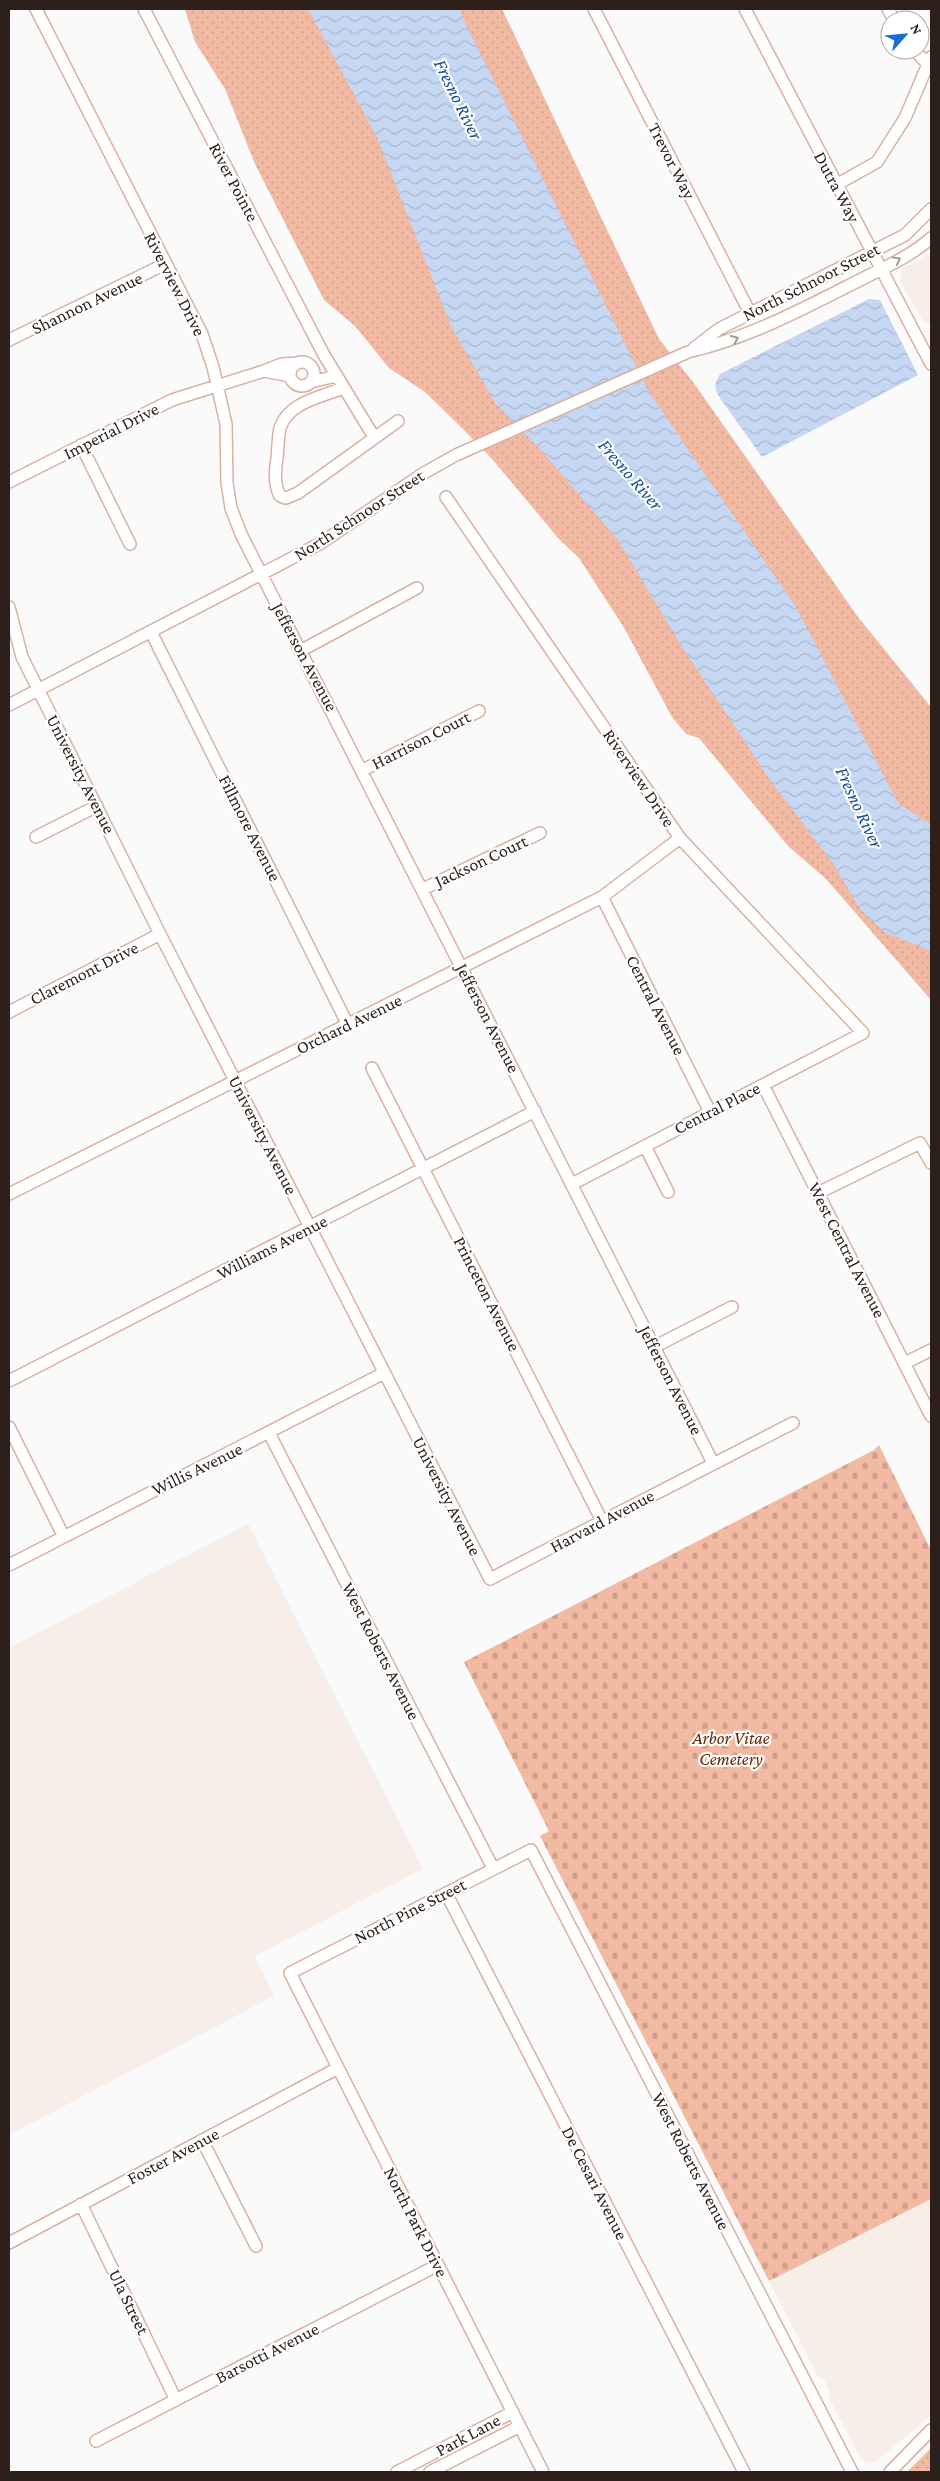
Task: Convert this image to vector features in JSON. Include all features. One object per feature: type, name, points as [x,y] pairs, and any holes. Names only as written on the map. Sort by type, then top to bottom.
[{"type":"street","name":"Riverview Drive","points":[[36,9],[202,334],[226,424],[227,482],[232,508],[262,575]]},
{"type":"street","name":"River Pointe","points":[[144,9],[324,355],[374,437]]},
{"type":"street","name":"Trevor Way","points":[[594,9],[750,313]]},
{"type":"street","name":"Dutra Way","points":[[744,9],[931,364]]},
{"type":"street","points":[[836,184],[877,162],[905,118],[929,60]]},
{"type":"street","name":"North Schnoor Street","points":[[9,705],[321,543],[424,472],[486,441],[688,352],[719,330],[750,313],[905,235],[931,209]]},
{"type":"street","name":"North Schnoor Street","points":[[688,352],[736,339],[790,316],[922,246],[931,238]]},
{"type":"street","name":"Shannon Avenue","points":[[9,340],[165,264]]},
{"type":"street","points":[[290,376],[292,368],[324,355]]},
{"type":"street","points":[[217,386],[282,364],[302,363],[313,371],[311,382]]},
{"type":"street","points":[[264,371],[290,376],[297,385],[305,386],[311,382],[336,376]]},
{"type":"street","name":"Imperial Drive","points":[[9,482],[172,400],[217,386]]},
{"type":"street","points":[[343,388],[302,403],[289,414],[280,427],[276,462],[277,489],[280,496],[286,498],[298,493],[398,421]]},
{"type":"street","points":[[81,445],[130,544]]},
{"type":"street","name":"Riverview Drive","points":[[446,497],[680,838],[863,1033]]},
{"type":"street","name":"Jefferson Avenue","points":[[262,575],[302,650],[713,1463]]},
{"type":"street","points":[[302,650],[417,588]]},
{"type":"street","points":[[9,612],[22,657],[39,690]]},
{"type":"street","name":"Fillmore Avenue","points":[[151,632],[348,1025]]},
{"type":"street","name":"University Avenue","points":[[39,690],[234,1080],[490,1579]]},
{"type":"street","name":"Harrison Court","points":[[362,770],[479,711]]},
{"type":"street","points":[[36,837],[97,806]]},
{"type":"street","name":"Jackson Court","points":[[423,889],[540,834]]},
{"type":"street","name":"Orchard Avenue","points":[[9,1194],[602,897],[680,838]]},
{"type":"street","name":"Central Avenue","points":[[602,897],[710,1112]]},
{"type":"street","name":"Claremont Drive","points":[[9,1012],[160,934]]},
{"type":"street","name":"Central Place","points":[[572,1184],[863,1033]]},
{"type":"street","name":"Princeton Avenue","points":[[372,1068],[602,1521]]},
{"type":"street","name":"West Central Avenue","points":[[763,1085],[931,1416]]},
{"type":"street","name":"Williams Avenue","points":[[9,1381],[535,1111]]},
{"type":"street","points":[[818,1193],[920,1143],[931,1163]]},
{"type":"street","points":[[645,1146],[668,1192]]},
{"type":"street","points":[[654,1347],[732,1307]]},
{"type":"street","points":[[905,1363],[931,1350]]},
{"type":"street","name":"Willis Avenue","points":[[9,1565],[64,1535],[269,1433],[384,1372]]},
{"type":"street","name":"Harvard Avenue","points":[[490,1579],[793,1423]]},
{"type":"street","points":[[9,1428],[64,1535]]},
{"type":"street","name":"West Roberts Avenue","points":[[269,1433],[493,1868]]},
{"type":"street","name":"West Roberts Avenue","points":[[531,1850],[852,2472]]},
{"type":"street","name":"North Pine Street","points":[[290,1972],[531,1850]]},
{"type":"street","name":"De Cesari Avenue","points":[[446,1894],[744,2472]]},
{"type":"street","name":"North Park Drive","points":[[290,1972],[543,2472]]},
{"type":"street","name":"Foster Avenue","points":[[9,2243],[338,2068]]},
{"type":"street","points":[[202,2140],[256,2246]]},
{"type":"street","name":"Ula Street","points":[[81,2204],[176,2400]]},
{"type":"street","name":"Barsotti Avenue","points":[[96,2441],[438,2265]]},
{"type":"street","name":"Park Lane","points":[[397,2472],[512,2412]]},
{"type":"street","name":"Park Lane","points":[[430,2472],[520,2426]]},
{"type":"street","points":[[890,2472],[931,2430]]},
{"type":"shaded area","points":[[931,253],[931,328],[929,323],[923,321],[900,281],[902,268]]},
{"type":"shaded area","points":[[248,1524],[423,1869],[255,1956],[274,1996],[9,2135],[9,1648]]},
{"type":"shaded area","points":[[931,2196],[931,2415],[877,2461],[868,2463],[861,2459],[829,2398],[831,2394],[824,2379],[818,2376],[769,2281]]},
{"type":"green space","points":[[185,9],[502,9],[659,339],[693,382],[858,617],[931,707],[931,1000],[826,879],[788,846],[699,738],[686,734],[672,717],[623,626],[579,558],[559,539],[492,459],[461,427],[425,392],[389,368],[355,326],[324,300],[255,164],[225,89],[195,42]]},
{"type":"green space","name":"Arbor Vitae Cemetery","points":[[879,1445],[931,1550],[931,2199],[769,2281],[540,1836],[549,1831],[464,1662],[874,1450]]},
{"type":"green space","points":[[931,2448],[931,2472],[907,2472]]},
{"type":"water","name":"Fresno River","points":[[308,9],[460,9],[465,23],[649,392],[796,607],[898,803],[931,825],[931,951],[884,932],[861,910],[832,862],[773,784],[684,650],[618,540],[540,449],[495,403],[451,326],[377,137]]},
{"type":"water","points":[[869,299],[880,300],[918,375],[762,457],[718,395],[716,386],[720,374]]}]
